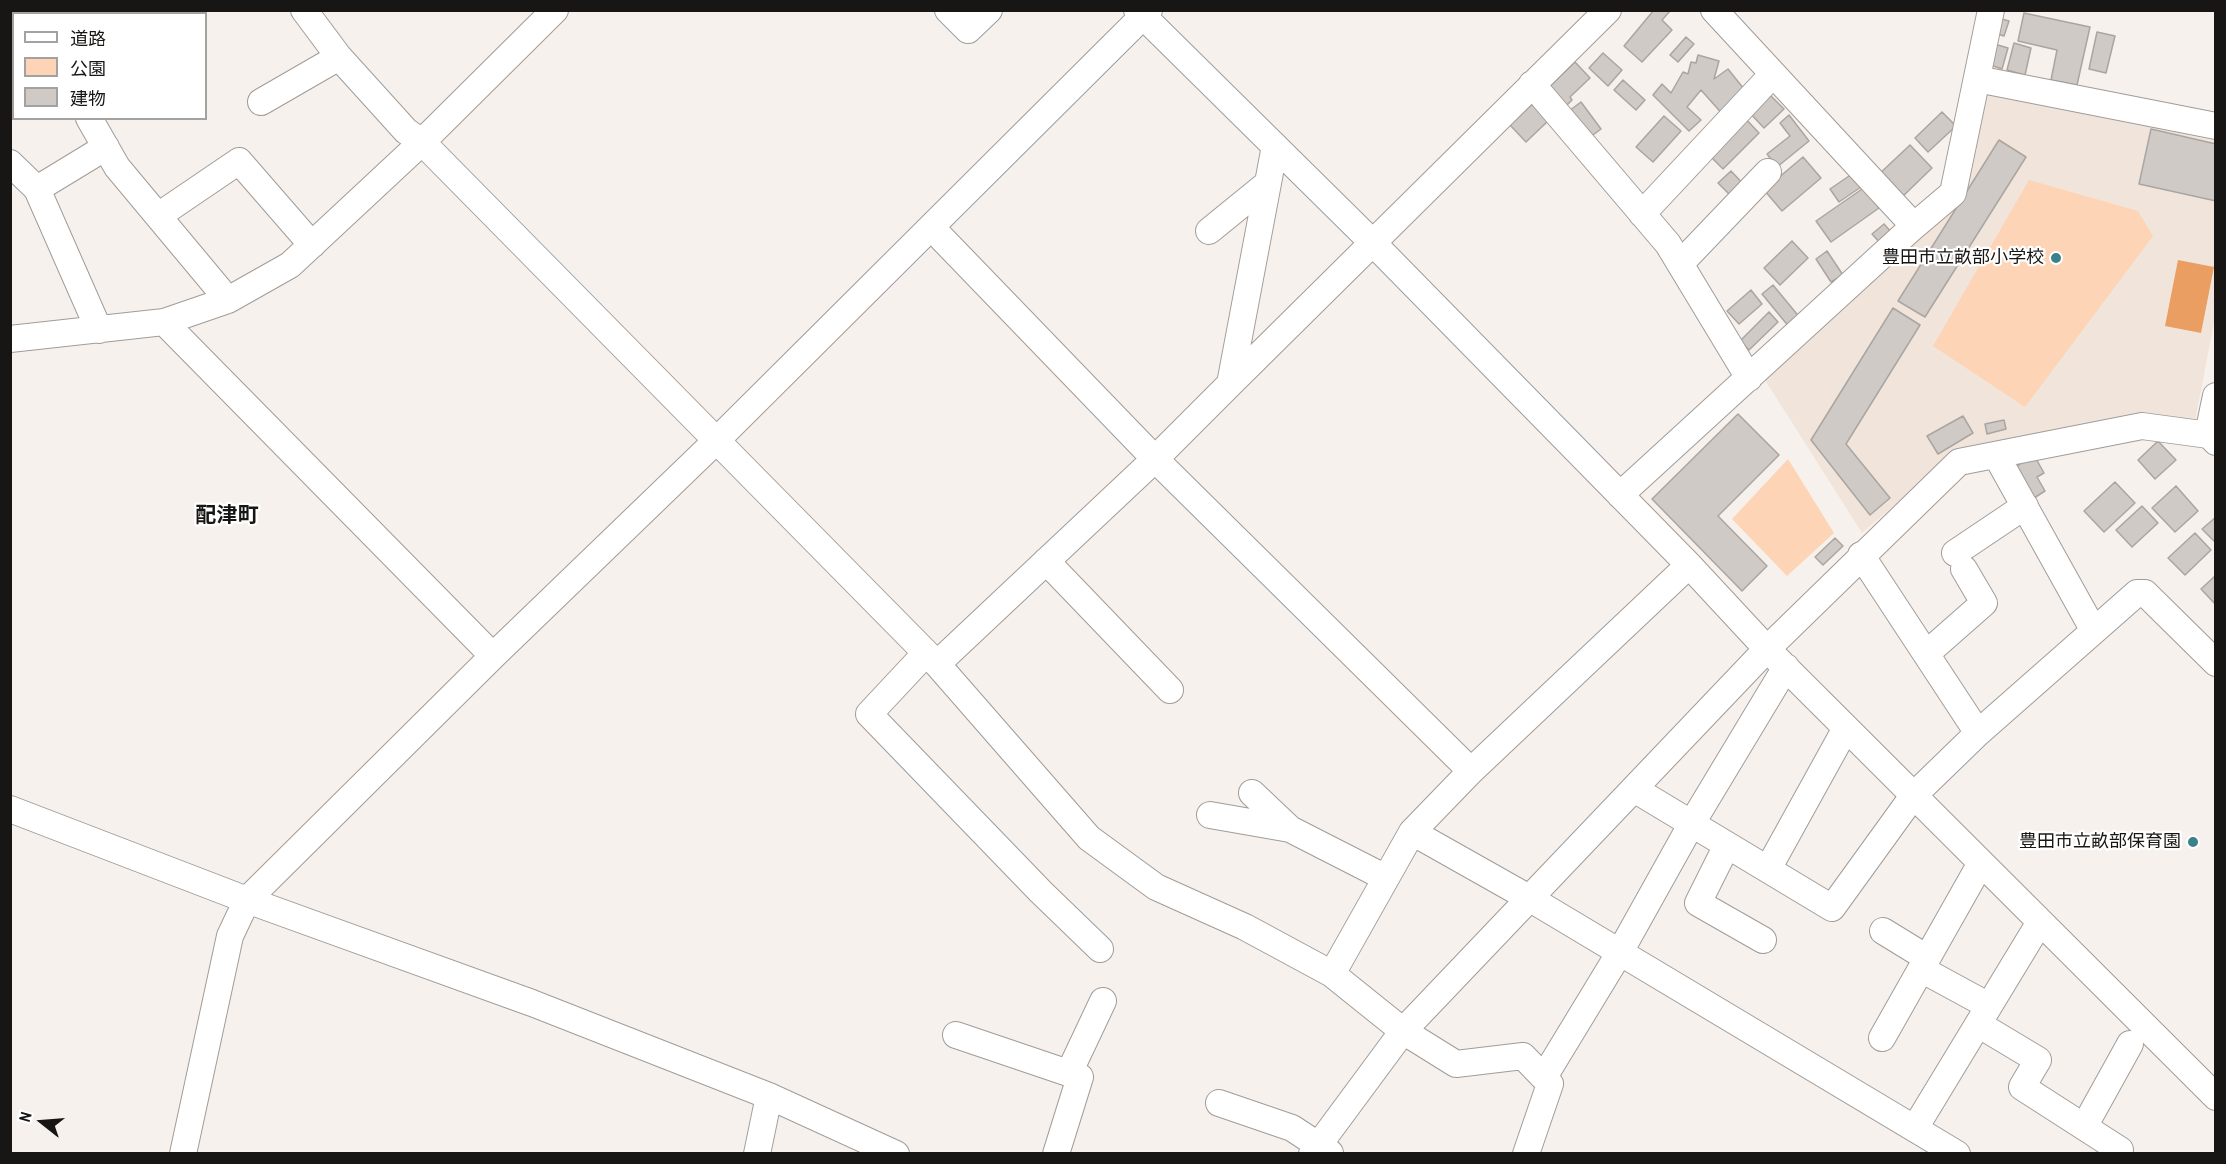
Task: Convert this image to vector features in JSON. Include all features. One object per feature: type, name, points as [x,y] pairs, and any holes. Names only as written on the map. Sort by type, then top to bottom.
[{"type":"street","points":[[304,10],[339,57],[406,131],[422,142],[931,659],[1089,838],[1156,887],[1245,927],[1332,974],[1403,1031],[1456,1064],[1523,1056],[1550,1084],[1526,1154]]},
{"type":"street","points":[[10,339],[164,322],[228,300],[290,265],[422,142],[555,10]]},
{"type":"street","points":[[948,10],[968,30],[989,10]]},
{"type":"street","points":[[1100,949],[1041,892],[869,714],[1046,561],[1155,459],[1608,10]]},
{"type":"street","points":[[1714,10],[1914,226]]},
{"type":"street","points":[[1620,495],[1953,193],[1991,10]]},
{"type":"street","points":[[183,1154],[230,936],[247,900],[932,227],[1143,12],[1689,565],[1767,649],[2216,1097]]},
{"type":"street","points":[[261,102],[339,57]]},
{"type":"street","points":[[1642,214],[1773,74]]},
{"type":"street","points":[[1977,79],[2216,126]]},
{"type":"street","points":[[1532,84],[1668,244],[1749,378]]},
{"type":"street","points":[[90,120],[117,167],[228,300]]},
{"type":"street","points":[[1230,384],[1275,146]]},
{"type":"street","points":[[37,189],[106,147]]},
{"type":"street","points":[[158,216],[239,160],[312,245]]},
{"type":"street","points":[[10,163],[37,189],[99,330]]},
{"type":"street","points":[[1680,264],[1768,172]]},
{"type":"street","points":[[1209,231],[1268,183]]},
{"type":"street","points":[[932,227],[1155,459],[1470,771]]},
{"type":"street","points":[[164,322],[493,656]]},
{"type":"street","points":[[1220,1103],[1292,1128],[1320,1151],[1403,1031],[1767,649],[1959,462],[2142,426],[2213,437],[2216,396]]},
{"type":"street","points":[[1996,455],[2094,631]]},
{"type":"street","points":[[1926,654],[1984,603],[1960,561],[2025,506]]},
{"type":"street","points":[[1861,555],[1978,733]]},
{"type":"street","points":[[1046,561],[1170,690]]},
{"type":"street","points":[[1332,974],[1412,832],[1470,771],[1689,565]]},
{"type":"street","points":[[1634,789],[1832,908],[1913,795],[1978,733],[2138,593],[2145,593],[2216,663]]},
{"type":"street","points":[[1544,1077],[1620,952],[1692,823],[1786,667]]},
{"type":"street","points":[[1768,869],[1846,728]]},
{"type":"street","points":[[1252,793],[1290,829],[1386,878]]},
{"type":"street","points":[[10,809],[247,900],[532,1003],[769,1096],[896,1154]]},
{"type":"street","points":[[1210,815],[1290,829]]},
{"type":"street","points":[[1412,832],[1529,898],[1957,1154]]},
{"type":"street","points":[[1727,844],[1698,903],[1763,940]]},
{"type":"street","points":[[1882,1038],[1981,863]]},
{"type":"street","points":[[1915,1128],[2040,922]]},
{"type":"street","points":[[1883,931],[2038,1060],[2022,1087],[2120,1150]]},
{"type":"street","points":[[1068,1073],[1103,1001]]},
{"type":"street","points":[[956,1035],[1080,1077],[1056,1154]]},
{"type":"street","points":[[2084,1127],[2130,1044]]},
{"type":"street","points":[[757,1154],[769,1096]]},
{"type":"shaded area","name":"豊田市立畝部小学校","points":[[1986,90],[2215,141],[2215,318],[2194,426],[1957,451],[1862,533],[1765,380],[1961,197]]},
{"type":"shaded area","points":[[2178,260],[2214,267],[2201,333],[2165,326]]},
{"type":"green space","points":[[2029,180],[2138,211],[2153,236],[2025,407],[1933,346]]},
{"type":"green space","points":[[1788,459],[1834,533],[1787,576],[1732,519]]},
{"type":"building","points":[[1654,10],[1671,10],[1662,20],[1672,30],[1642,62],[1624,46]]},
{"type":"building","points":[[2024,13],[2090,27],[2077,85],[2051,80],[2057,50],[2018,41]]},
{"type":"building","points":[[1998,18],[2009,21],[2004,36],[1994,33]]},
{"type":"building","points":[[2097,32],[2115,36],[2106,73],[2089,69]]},
{"type":"building","points":[[1686,37],[1694,44],[1678,62],[1670,55]]},
{"type":"building","points":[[1991,43],[2008,48],[2002,69],[1985,63]]},
{"type":"building","points":[[2014,43],[2031,48],[2025,75],[2007,70]]},
{"type":"building","points":[[1603,53],[1622,70],[1608,86],[1589,68]]},
{"type":"building","points":[[1698,55],[1719,61],[1714,79],[1728,69],[1748,94],[1725,117],[1701,90],[1687,107],[1701,120],[1689,131],[1653,95],[1662,84],[1671,93],[1683,72],[1688,74],[1691,62],[1696,63]]},
{"type":"building","points":[[1575,62],[1590,78],[1570,97],[1572,100],[1565,107],[1547,89]]},
{"type":"building","points":[[1623,80],[1645,100],[1636,110],[1614,90]]},
{"type":"building","points":[[1768,93],[1784,109],[1764,128],[1748,111]]},
{"type":"building","points":[[1581,102],[1601,129],[1589,138],[1569,111]]},
{"type":"building","points":[[1532,104],[1548,121],[1526,142],[1510,125]]},
{"type":"building","points":[[1942,112],[1956,126],[1928,152],[1915,138]]},
{"type":"building","points":[[1742,115],[1759,133],[1723,169],[1705,151]]},
{"type":"building","points":[[1789,115],[1809,141],[1777,167],[1767,154],[1790,136],[1780,123]]},
{"type":"building","points":[[1664,116],[1681,131],[1653,162],[1636,147]]},
{"type":"building","points":[[2151,129],[2216,144],[2216,201],[2139,184]]},
{"type":"building","points":[[1999,140],[2026,157],[1925,317],[1898,301]]},
{"type":"building","points":[[1910,145],[1932,168],[1899,200],[1877,176]]},
{"type":"building","points":[[1803,157],[1821,178],[1782,211],[1764,190]]},
{"type":"building","points":[[1731,171],[1749,190],[1737,202],[1718,183]]},
{"type":"building","points":[[1852,174],[1861,187],[1839,202],[1830,189]]},
{"type":"building","points":[[1865,187],[1879,208],[1831,242],[1816,221]]},
{"type":"building","points":[[1884,224],[1893,234],[1881,244],[1872,234]]},
{"type":"building","points":[[1792,241],[1808,258],[1780,285],[1764,268]]},
{"type":"building","points":[[1827,251],[1843,275],[1831,282],[1816,259]]},
{"type":"building","points":[[1773,285],[1801,319],[1790,328],[1762,294]]},
{"type":"building","points":[[1751,290],[1762,304],[1739,324],[1727,311]]},
{"type":"building","points":[[1893,308],[1920,325],[1846,444],[1890,498],[1870,515],[1811,440]]},
{"type":"building","points":[[1769,312],[1778,322],[1749,350],[1740,341]]},
{"type":"building","points":[[1738,414],[1779,455],[1718,516],[1767,566],[1742,591],[1652,499]]},
{"type":"building","points":[[1963,416],[1973,433],[1938,454],[1927,436]]},
{"type":"building","points":[[2004,420],[2006,429],[1987,434],[1985,424]]},
{"type":"building","points":[[2158,441],[2176,460],[2155,479],[2138,460]]},
{"type":"building","points":[[2034,455],[2044,473],[2037,477],[2045,491],[2031,500],[2012,469]]},
{"type":"building","points":[[2115,482],[2135,503],[2104,532],[2084,511]]},
{"type":"building","points":[[2176,486],[2198,511],[2175,532],[2152,508]]},
{"type":"building","points":[[2142,506],[2158,523],[2132,547],[2116,530]]},
{"type":"building","points":[[2216,517],[2216,543],[2202,529]]},
{"type":"building","points":[[2195,533],[2211,550],[2185,575],[2168,558]]},
{"type":"building","points":[[1835,538],[1843,546],[1823,565],[1815,557]]},
{"type":"building","points":[[2216,575],[2216,605],[2201,589]]},
{"type":"place","name":"豊田市立畝部小学校","points":[[2056,258]]},
{"type":"place","name":"豊田市立畝部保育園","points":[[2193,842]]},
{"type":"district","name":"配津町","points":[[227,516]]}]
